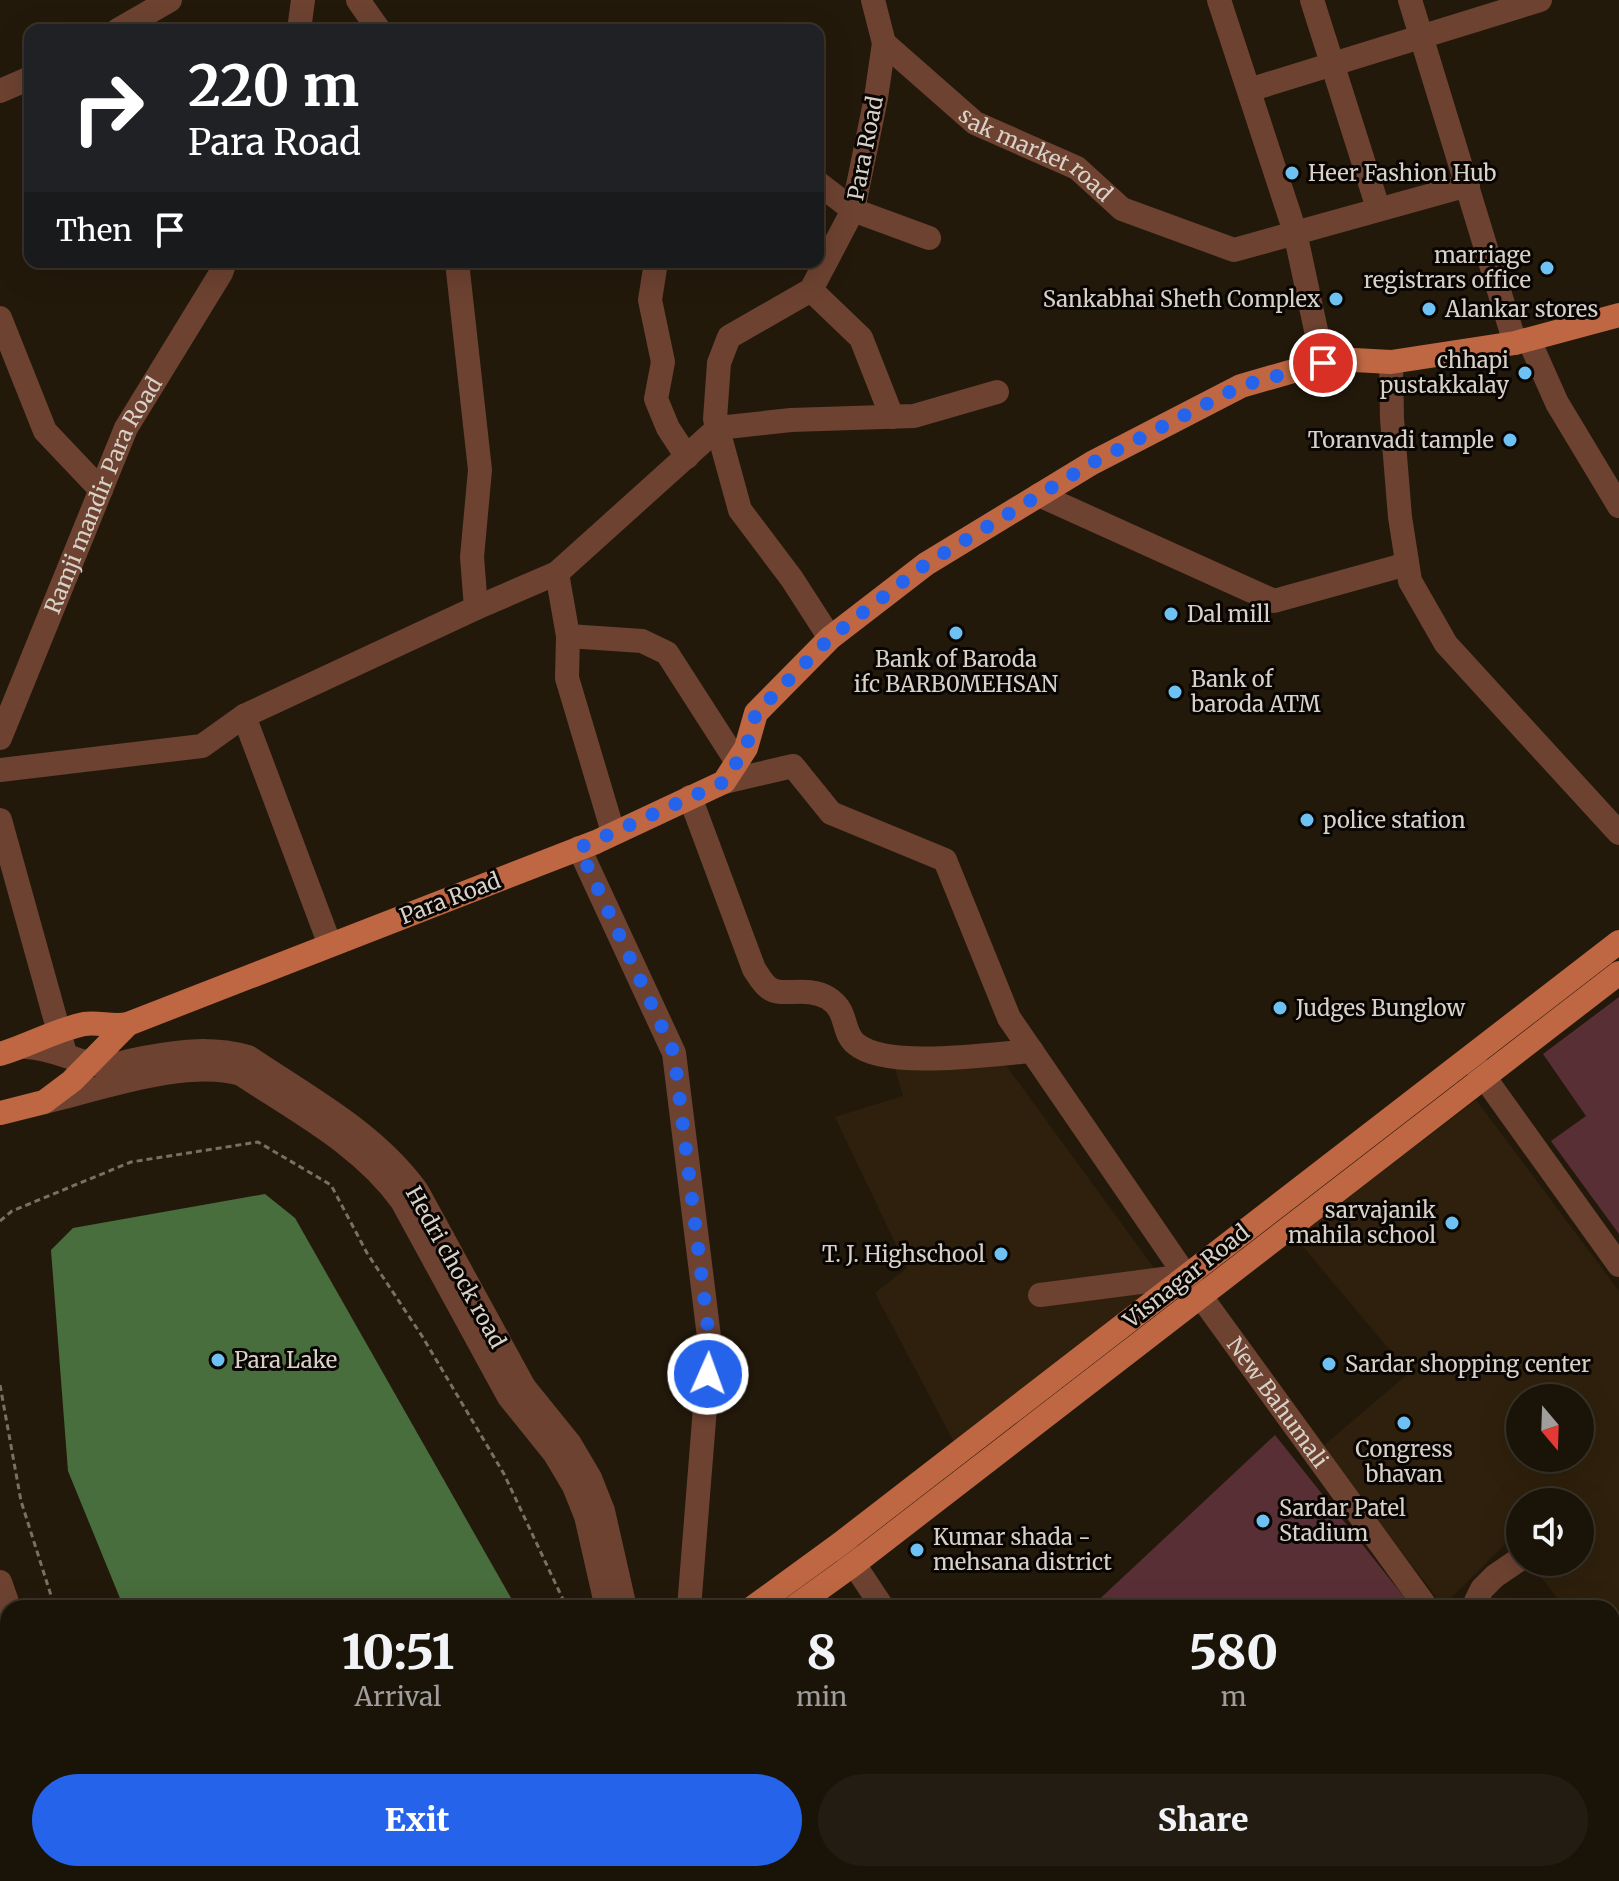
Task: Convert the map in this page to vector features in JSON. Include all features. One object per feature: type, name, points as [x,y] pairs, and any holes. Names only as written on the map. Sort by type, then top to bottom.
[{"type":"main road","points":[[730,772],[746,748],[756,713],[830,638],[926,564],[1092,463],[1241,386],[1335,359],[1391,362],[1522,342],[1619,315]]},
{"type":"main road","name":"Para Road","points":[[0,1054],[62,1043],[81,1025],[95,1023],[114,1027],[128,1024],[579,848],[690,797],[730,772]]},
{"type":"main road","name":"Visnagar Road","points":[[766,1600],[847,1554],[1201,1295],[1477,1068],[1619,942]]},
{"type":"main road","name":"Visnagar Road","points":[[801,1600],[847,1554],[1186,1276],[1477,1068],[1619,973]]},
{"type":"main road","points":[[0,1113],[44,1102],[74,1088],[90,1063],[128,1024]]},
{"type":"street","points":[[128,24],[170,0]]},
{"type":"street","points":[[300,24],[303,0]]},
{"type":"street","points":[[358,0],[375,24]]},
{"type":"street","name":"Para Road","points":[[824,265],[853,210],[876,98],[884,43],[873,0]]},
{"type":"street","points":[[1219,0],[1295,232],[1323,363]]},
{"type":"street","points":[[1312,0],[1378,208]]},
{"type":"street","points":[[1410,0],[1468,185],[1522,342],[1619,506]]},
{"type":"street","points":[[1249,90],[1538,0]]},
{"type":"street","name":"sak market road","points":[[884,43],[975,123],[1077,168],[1122,209],[1234,250],[1468,185]]},
{"type":"street","points":[[0,91],[24,81]]},
{"type":"street","points":[[824,188],[853,210],[929,238]]},
{"type":"street","name":"Ramji mandir Para Road","points":[[0,738],[126,428],[223,268]]},
{"type":"street","points":[[458,268],[480,470],[472,557],[476,608]]},
{"type":"street","points":[[655,268],[650,300],[663,362],[656,399],[668,428],[687,457]]},
{"type":"street","name":"Para Road","points":[[811,290],[823,268]]},
{"type":"street","points":[[830,638],[792,579],[740,510],[715,419],[719,363],[729,337],[811,290],[861,338],[892,417]]},
{"type":"street","points":[[0,318],[45,431],[101,490]]},
{"type":"street","points":[[1391,362],[1400,517],[1410,581],[1446,644],[1619,833]]},
{"type":"street","points":[[0,770],[202,746],[244,716],[557,573],[718,428],[791,420],[914,416],[997,392]]},
{"type":"street","points":[[1039,495],[1274,601],[1407,564]]},
{"type":"street","points":[[557,573],[568,636],[567,678],[613,832]]},
{"type":"street","points":[[568,636],[642,641],[667,653],[730,772]]},
{"type":"street","points":[[244,716],[330,945]]},
{"type":"street","name":"New Bahumali","points":[[730,772],[793,766],[831,813],[945,860],[1009,1018],[1186,1276],[1421,1600]]},
{"type":"street","points":[[690,797],[754,969],[768,988],[776,992],[813,991],[829,999],[841,1008],[852,1042],[866,1050],[908,1059],[1032,1051]]},
{"type":"street","points":[[0,820],[74,1088]]},
{"type":"street","points":[[579,848],[674,1053],[710,1345],[690,1600]]},
{"type":"street","name":"Hedri chock road","points":[[62,1043],[90,1063],[108,1065],[187,1050],[226,1051],[248,1057],[372,1140],[398,1165],[417,1191],[524,1387],[570,1444],[590,1478],[603,1511],[623,1600]]},
{"type":"street","name":"Hedri chock road","points":[[74,1088],[189,1068],[223,1069],[241,1074],[361,1154],[377,1169],[402,1201],[509,1397],[555,1454],[574,1486],[586,1516],[605,1600]]},
{"type":"street","points":[[1477,1068],[1619,1265]]},
{"type":"street","points":[[1040,1295],[1186,1276]]},
{"type":"street","points":[[847,1554],[878,1600]]},
{"type":"street","points":[[1476,1600],[1482,1589],[1506,1570]]},
{"type":"path","points":[[0,1221],[12,1211],[131,1162],[258,1142],[331,1185],[367,1253],[422,1336],[504,1474],[563,1600]]},
{"type":"path","points":[[0,1385],[21,1501],[52,1600]]},
{"type":"shaded area","points":[[1619,997],[1619,1234],[1551,1141],[1586,1116],[1543,1054]]},
{"type":"shaded area","points":[[997,1053],[1162,1279],[954,1442],[875,1293],[907,1268],[835,1117],[903,1096],[893,1062]]},
{"type":"shaded area","points":[[1476,1100],[1619,1291],[1619,1600],[1559,1600],[1540,1576],[1594,1576],[1594,1488],[1506,1488],[1506,1543],[1449,1600],[1438,1600],[1322,1447],[1409,1373],[1295,1237]]},
{"type":"shaded area","name":"Para Lake","points":[[265,1194],[295,1218],[511,1600],[121,1600],[68,1471],[51,1250],[73,1228]]},
{"type":"shaded area","name":"Sardar Patel Stadium","points":[[1275,1435],[1407,1600],[1099,1600]]},
{"type":"place","name":"Heer Fashion Hub","points":[[1292,173]]},
{"type":"place","name":"marriage registrars office","points":[[1547,268]]},
{"type":"place","name":"Sankabhai Sheth Complex","points":[[1336,299]]},
{"type":"place","name":"Alankar stores","points":[[1429,309]]},
{"type":"place","name":"chhapi pustakkalay","points":[[1525,373]]},
{"type":"place","name":"Toranvadi tample","points":[[1510,440]]},
{"type":"place","name":"Dal mill","points":[[1171,614]]},
{"type":"place","name":"Bank of Baroda ifc BARB0MEHSAN","points":[[956,633]]},
{"type":"place","name":"Bank of baroda ATM","points":[[1175,692]]},
{"type":"place","name":"police station","points":[[1307,820]]},
{"type":"place","name":"Judges Bunglow","points":[[1280,1008]]},
{"type":"place","name":"sarvajanik mahila school","points":[[1452,1223]]},
{"type":"place","name":"T. J. Highschool","points":[[1001,1254]]},
{"type":"place","name":"Para Lake","points":[[218,1360]]},
{"type":"place","name":"Sardar shopping center","points":[[1329,1364]]},
{"type":"place","name":"Congress bhavan","points":[[1404,1423]]},
{"type":"place","name":"Sardar Patel Stadium","points":[[1263,1521]]},
{"type":"place","name":"Kumar shada - mehsana district","points":[[917,1550]]},
{"type":"route","points":[[708,1374],[710,1345],[674,1053],[579,848],[724,782],[746,748],[756,713],[830,638],[926,564],[1092,463],[1241,386],[1323,363]]}]
